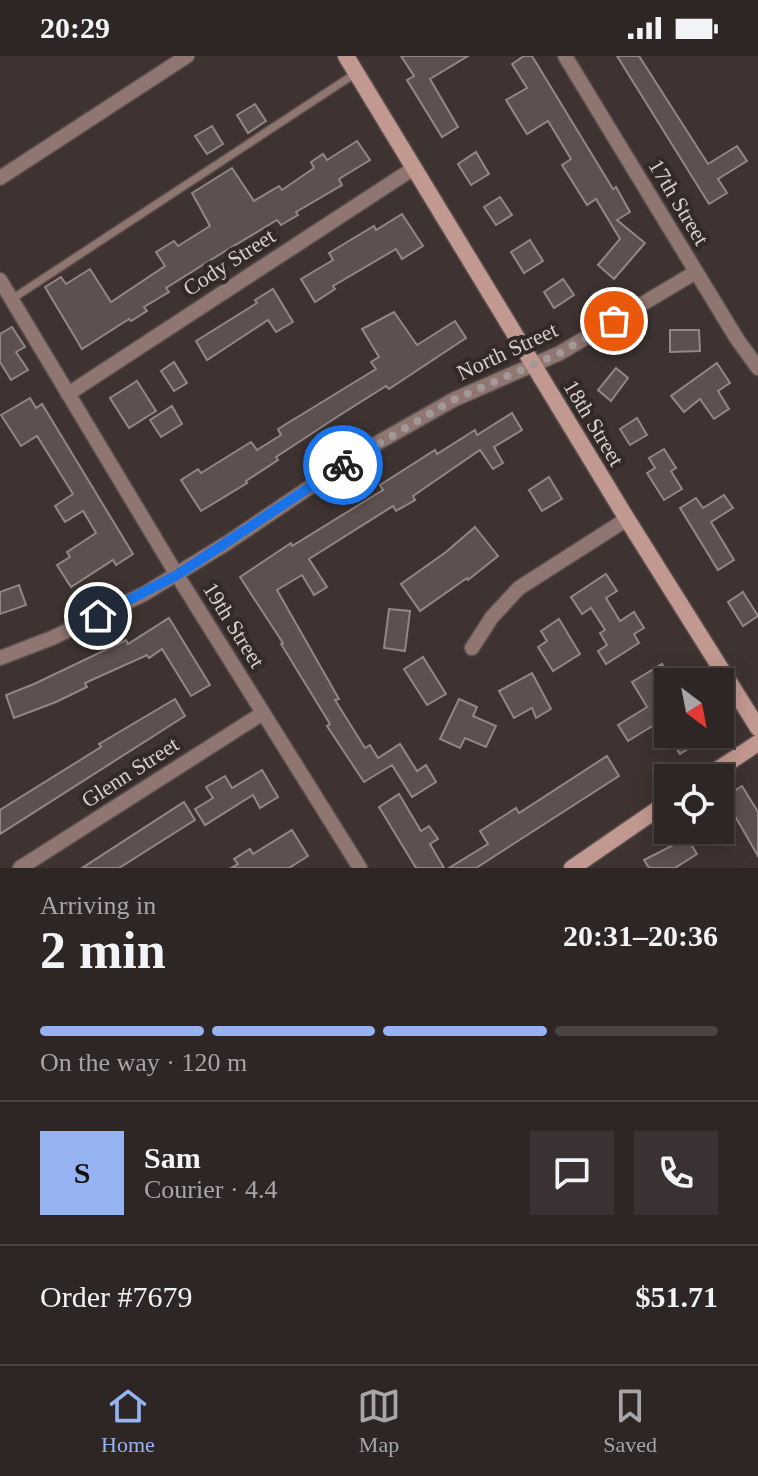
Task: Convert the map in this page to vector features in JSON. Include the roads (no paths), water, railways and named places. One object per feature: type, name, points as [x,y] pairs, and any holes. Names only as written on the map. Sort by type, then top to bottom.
[{"type":"street","points":[[0,178],[187,56]]},
{"type":"street","name":"18th Street","points":[[346,56],[627,519],[758,728]]},
{"type":"street","name":"17th Street","points":[[565,56],[737,339],[758,368]]},
{"type":"street","name":"Cody Street","points":[[68,394],[414,168]]},
{"type":"street","name":"North Street","points":[[0,658],[52,638],[177,575],[365,450],[453,400],[560,353],[696,272]]},
{"type":"street","name":"19th Street","points":[[0,280],[177,575],[360,868]]},
{"type":"street","points":[[472,648],[492,617],[519,588],[627,519]]},
{"type":"street","name":"Glenn Street","points":[[20,868],[263,713]]},
{"type":"street","points":[[726,764],[758,743]]},
{"type":"street","points":[[572,868],[654,812]]},
{"type":"lane","points":[[12,299],[356,73]]}]
